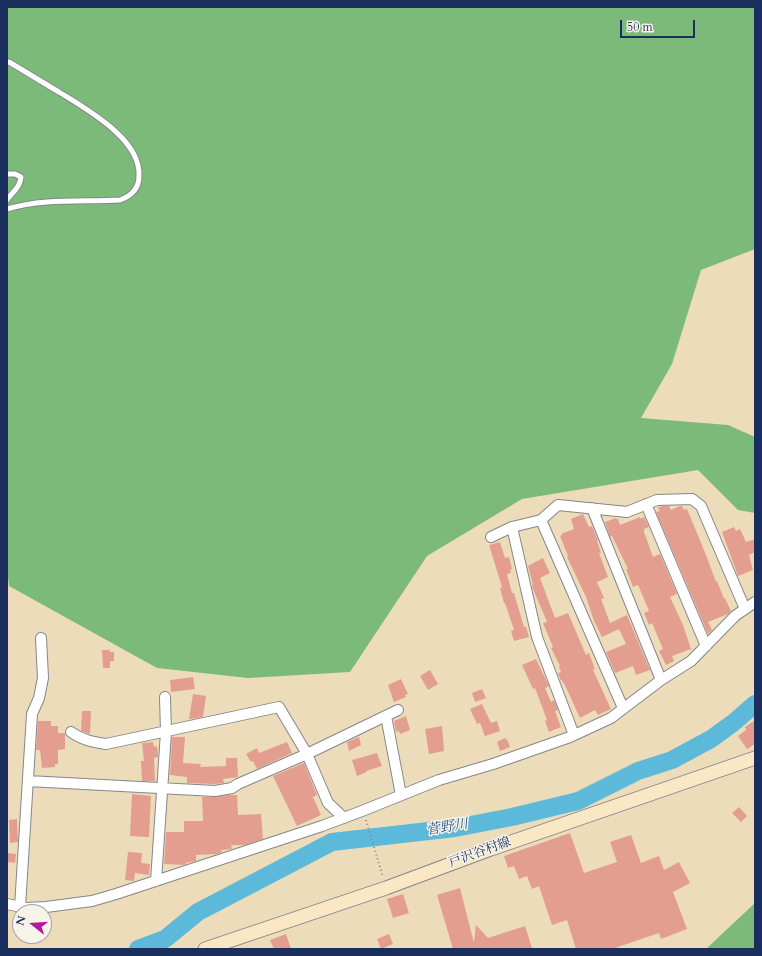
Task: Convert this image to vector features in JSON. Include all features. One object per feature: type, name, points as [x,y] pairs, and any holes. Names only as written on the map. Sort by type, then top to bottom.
[{"type":"main road","name":"戸沢谷村線","points":[[205,949],[386,888],[491,848],[755,758]]},
{"type":"street","points":[[491,537],[512,527],[541,520],[558,505],[627,512],[657,500],[692,499],[701,506],[745,609]]},
{"type":"street","points":[[646,504],[706,646]]},
{"type":"street","points":[[592,508],[661,680]]},
{"type":"street","points":[[541,520],[623,708]]},
{"type":"street","points":[[512,527],[537,637],[574,735]]},
{"type":"street","points":[[52,907],[92,901],[156,881],[344,818],[439,780],[493,764],[574,735],[611,718],[661,680],[691,660],[736,616],[755,602]]},
{"type":"street","points":[[20,904],[32,714],[39,698],[43,678],[41,638]]},
{"type":"street","points":[[156,881],[166,732],[165,697]]},
{"type":"street","points":[[71,732],[79,738],[87,741],[106,744],[279,707],[307,754],[328,803],[344,818]]},
{"type":"street","points":[[28,781],[215,791],[232,788],[398,710]]},
{"type":"street","points":[[386,716],[401,795]]},
{"type":"lane","points":[[7,210],[38,202],[120,200],[130,196],[136,188],[139,178],[139,168],[135,156],[128,144],[95,114],[9,62]]},
{"type":"lane","points":[[7,174],[15,174],[21,177],[20,184],[7,200]]},
{"type":"path","points":[[368,826],[384,879]]},
{"type":"green space","points":[[7,7],[755,7],[755,249],[701,270],[672,364],[641,418],[728,425],[755,437],[755,513],[738,510],[698,470],[522,499],[427,556],[350,672],[248,678],[157,668],[9,586],[7,568]]},
{"type":"green space","points":[[755,903],[755,949],[706,949]]},
{"type":"building","points":[[662,506],[669,506],[671,510],[680,506],[682,506],[684,510],[687,509],[716,582],[717,581],[724,599],[725,598],[731,611],[728,614],[708,622],[712,630],[708,634],[656,512],[660,511],[658,508]]},
{"type":"building","points":[[583,514],[589,527],[592,526],[598,541],[601,553],[599,553],[608,577],[597,582],[604,598],[601,599],[610,623],[627,615],[650,670],[636,675],[633,666],[615,673],[606,652],[626,644],[619,629],[602,637],[594,621],[586,597],[567,557],[568,556],[560,536],[562,535],[561,534],[574,529],[571,519]]},
{"type":"building","points":[[640,517],[640,519],[644,517],[649,527],[644,529],[644,532],[653,557],[660,554],[677,594],[670,597],[683,625],[691,649],[672,656],[674,661],[666,665],[659,651],[663,649],[652,623],[649,625],[644,613],[649,611],[638,585],[633,587],[626,569],[628,569],[612,536],[610,537],[605,522],[616,518],[618,519],[620,525]]},
{"type":"building","points":[[734,527],[736,531],[740,529],[746,542],[755,539],[755,552],[749,555],[753,570],[738,576],[722,532]]},
{"type":"building","points":[[500,542],[505,558],[509,557],[512,569],[510,570],[511,573],[507,574],[512,593],[514,593],[524,627],[526,627],[529,637],[514,641],[511,631],[514,630],[504,603],[500,588],[502,587],[489,545]]},
{"type":"building","points":[[543,558],[550,573],[540,578],[555,618],[568,613],[586,655],[589,653],[595,669],[593,670],[611,709],[598,715],[595,710],[580,718],[558,673],[561,672],[560,666],[551,648],[553,647],[543,623],[547,622],[533,589],[528,566]]},
{"type":"building","points":[[102,650],[110,650],[110,652],[114,652],[114,661],[110,661],[110,668],[103,668]]},
{"type":"building","points":[[536,659],[549,686],[545,688],[551,702],[554,700],[558,710],[555,711],[561,727],[549,732],[545,721],[547,720],[535,688],[533,689],[522,665]]},
{"type":"building","points":[[430,670],[438,684],[428,690],[420,676]]},
{"type":"building","points":[[193,677],[195,689],[171,692],[170,680]]},
{"type":"building","points":[[401,679],[408,694],[405,695],[406,697],[394,702],[388,685]]},
{"type":"building","points":[[482,689],[486,698],[475,702],[472,693]]},
{"type":"building","points":[[193,694],[206,696],[203,717],[189,719]]},
{"type":"building","points":[[482,704],[491,723],[497,721],[500,731],[485,736],[480,723],[477,724],[470,709]]},
{"type":"building","points":[[82,711],[91,711],[90,734],[81,731]]},
{"type":"building","points":[[406,716],[410,730],[400,734],[399,731],[396,732],[394,721]]},
{"type":"building","points":[[755,720],[755,744],[747,749],[738,736],[746,730],[745,727]]},
{"type":"building","points":[[38,721],[51,721],[51,726],[58,726],[58,733],[65,733],[65,749],[58,750],[58,764],[55,764],[55,767],[42,768],[40,750],[36,750]]},
{"type":"building","points":[[442,726],[444,751],[429,754],[425,729]]},
{"type":"building","points":[[172,737],[185,737],[183,763],[201,764],[200,767],[226,766],[226,758],[237,758],[238,777],[223,779],[224,783],[215,784],[187,783],[187,777],[170,775]]},
{"type":"building","points":[[359,737],[361,745],[349,751],[347,742]]},
{"type":"building","points":[[505,738],[506,740],[507,739],[510,747],[500,751],[497,742]]},
{"type":"building","points":[[153,742],[154,747],[157,746],[158,756],[154,758],[155,781],[142,781],[141,761],[144,761],[142,743]]},
{"type":"building","points":[[287,742],[292,753],[257,769],[253,761],[251,762],[246,754],[257,748],[259,753]]},
{"type":"building","points":[[377,753],[382,766],[366,771],[367,772],[357,776],[352,760]]},
{"type":"building","points":[[304,763],[317,795],[313,797],[321,815],[297,826],[273,776]]},
{"type":"building","points":[[132,794],[151,796],[149,837],[130,836]]},
{"type":"building","points":[[237,795],[238,815],[261,814],[263,839],[245,845],[231,845],[232,849],[221,850],[222,852],[217,854],[196,855],[196,861],[186,863],[185,865],[164,864],[166,832],[184,832],[184,821],[203,821],[202,797]]},
{"type":"building","points":[[739,807],[747,816],[741,822],[732,813]]},
{"type":"building","points":[[17,819],[18,842],[10,843],[9,820]]},
{"type":"building","points":[[570,833],[584,873],[617,862],[610,842],[631,835],[641,863],[659,856],[664,870],[679,862],[690,883],[673,892],[687,929],[661,939],[659,933],[612,949],[576,949],[567,920],[552,925],[539,886],[532,889],[527,876],[519,879],[514,866],[508,868],[504,856]]},
{"type":"building","points":[[128,852],[142,853],[141,863],[150,864],[149,875],[135,873],[134,881],[125,880]]},
{"type":"building","points":[[7,853],[16,854],[15,863],[7,862]]},
{"type":"building","points":[[460,888],[474,943],[476,925],[488,938],[525,926],[532,948],[453,949],[437,895]]},
{"type":"building","points":[[403,894],[409,913],[393,918],[387,899]]},
{"type":"building","points":[[286,934],[291,949],[274,949],[270,940]]},
{"type":"building","points":[[389,934],[393,944],[381,949],[377,939]]},
{"type":"waterway","name":"菅野川","points":[[138,949],[165,939],[198,912],[332,842],[455,828],[512,817],[578,801],[638,771],[672,760],[711,739],[755,704]]}]
